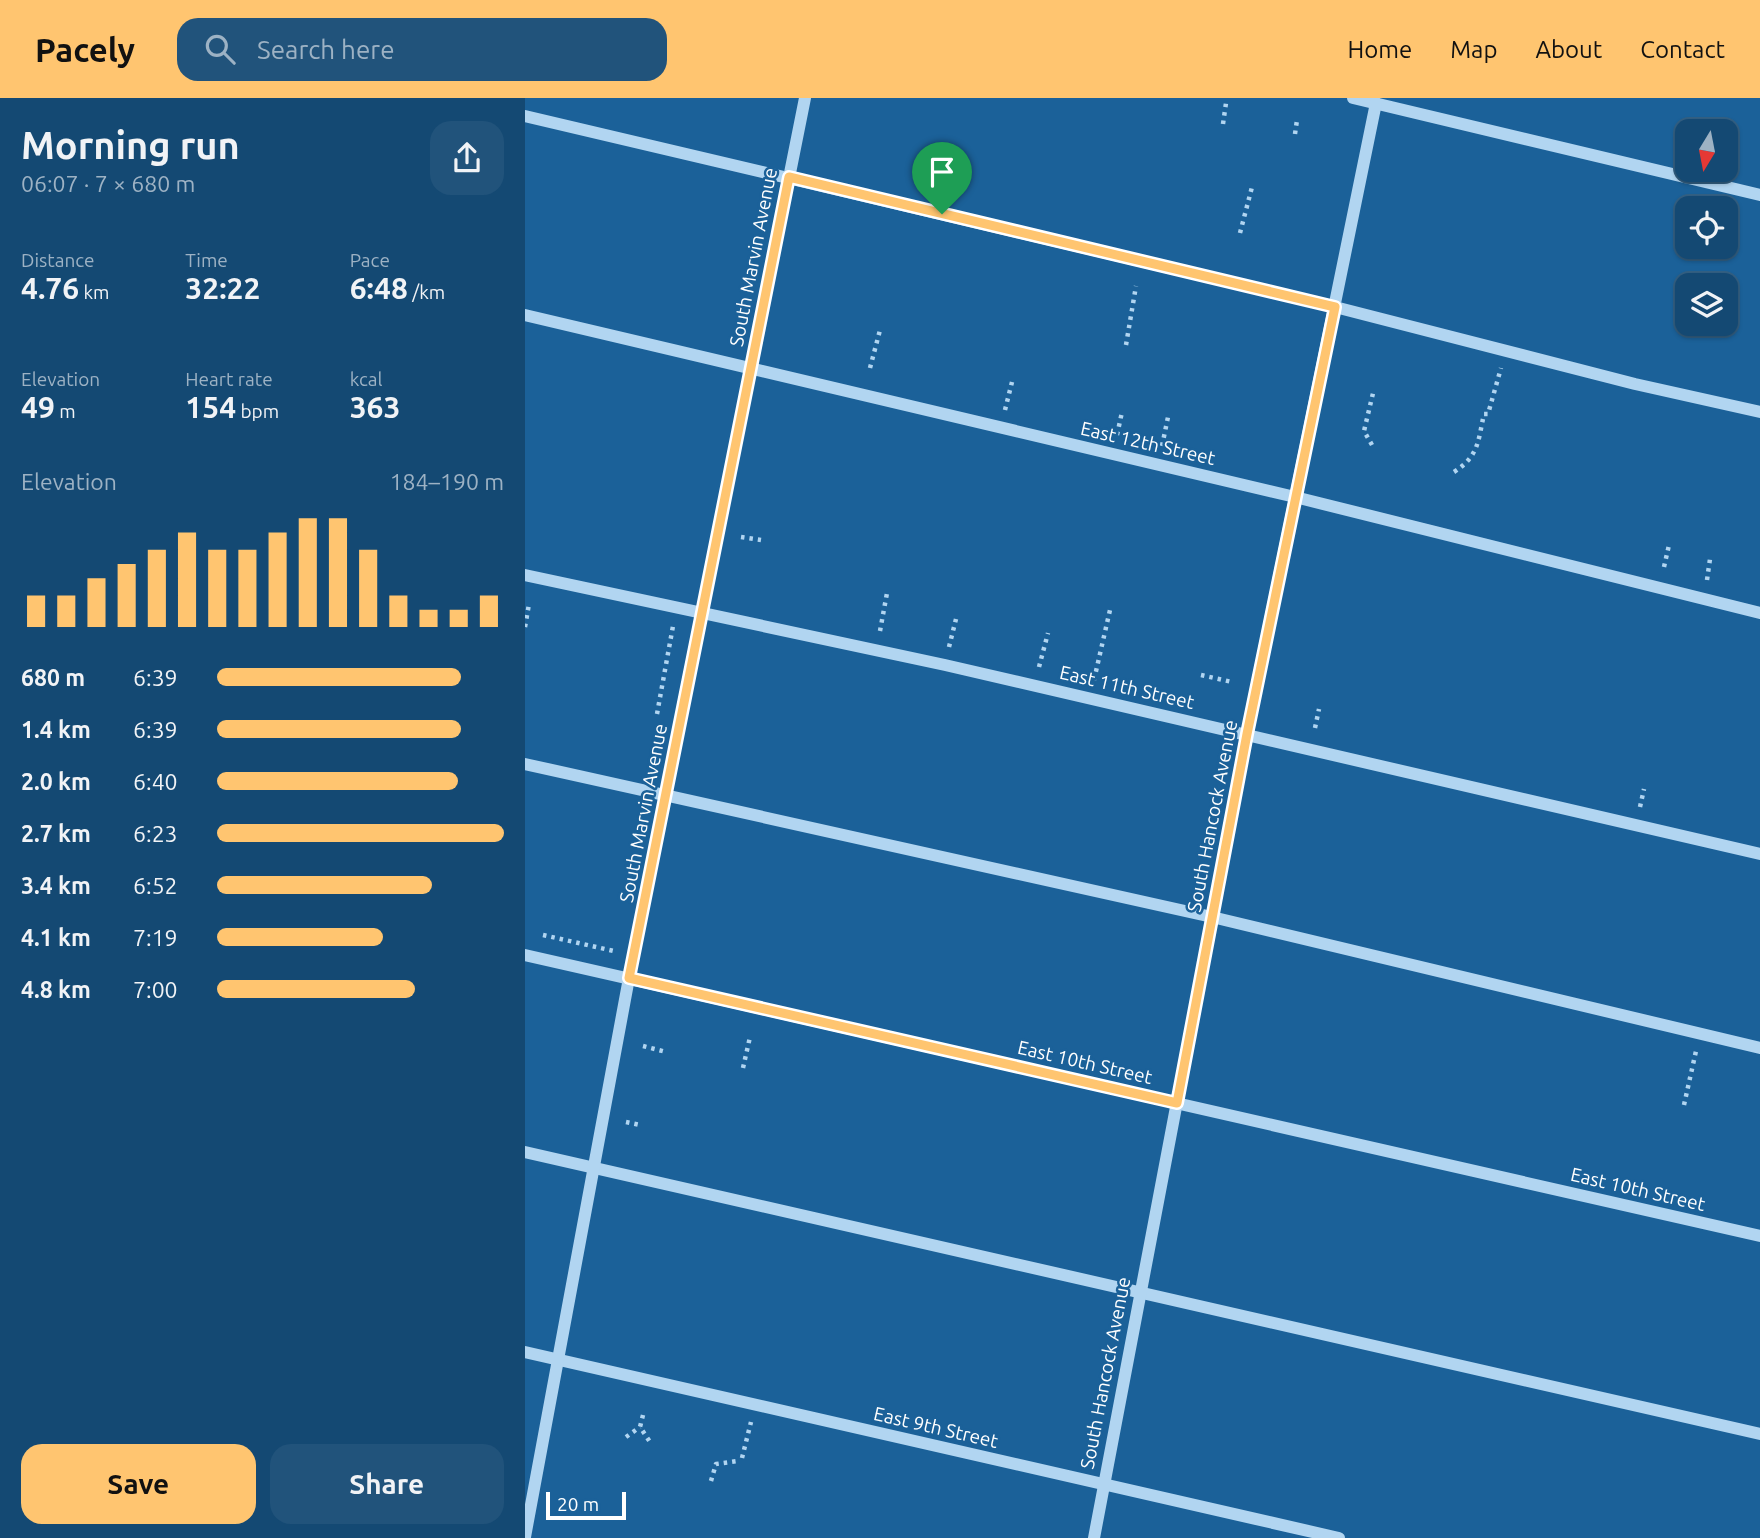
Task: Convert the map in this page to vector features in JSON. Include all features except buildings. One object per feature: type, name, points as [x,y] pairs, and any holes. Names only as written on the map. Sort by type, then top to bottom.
[{"type":"street","name":"South Marvin Avenue","points":[[525,1537],[629,978],[805,98]]},
{"type":"street","points":[[1353,98],[1760,195]]},
{"type":"street","name":"South Hancock Avenue","points":[[1094,1538],[1247,734],[1376,103]]},
{"type":"street","points":[[525,116],[1335,307],[1760,412]]},
{"type":"street","name":"East 12th Street","points":[[525,315],[1295,497],[1760,613]]},
{"type":"street","name":"East 11th Street","points":[[525,575],[1035,685],[1760,854]]},
{"type":"street","points":[[525,764],[1212,917],[1760,1048]]},
{"type":"street","name":"East 10th Street","points":[[525,955],[1760,1236]]},
{"type":"street","points":[[525,1152],[1760,1434]]},
{"type":"street","name":"East 9th Street","points":[[525,1352],[1339,1538]]},
{"type":"path","points":[[1223,124],[1226,103]]},
{"type":"path","points":[[1295,134],[1297,120]]},
{"type":"path","points":[[1240,233],[1252,187]]},
{"type":"path","points":[[1126,345],[1136,286]]},
{"type":"path","points":[[870,368],[880,330]]},
{"type":"path","points":[[1454,472],[1470,462],[1476,449],[1484,414],[1488,414],[1505,351]]},
{"type":"path","points":[[1005,415],[1011,382]]},
{"type":"path","points":[[1372,446],[1364,431],[1374,389]]},
{"type":"path","points":[[1119,425],[1122,412]]},
{"type":"path","points":[[1161,454],[1168,417]]},
{"type":"path","points":[[741,537],[761,540]]},
{"type":"path","points":[[1664,567],[1669,545]]},
{"type":"path","points":[[1706,584],[1710,559]]},
{"type":"path","points":[[880,631],[887,593]]},
{"type":"path","points":[[525,627],[529,604]]},
{"type":"path","points":[[1090,698],[1110,610]]},
{"type":"path","points":[[945,665],[956,619]]},
{"type":"path","points":[[657,714],[673,626]]},
{"type":"path","points":[[1035,685],[1048,633]]},
{"type":"path","points":[[1201,675],[1232,682]]},
{"type":"path","points":[[1315,728],[1319,709]]},
{"type":"path","points":[[543,935],[622,953]]},
{"type":"path","points":[[1684,1105],[1700,1034]]},
{"type":"path","points":[[743,1068],[750,1037]]},
{"type":"path","points":[[643,1046],[666,1052]]},
{"type":"path","points":[[626,1122],[640,1125]]},
{"type":"path","points":[[626,1437],[640,1427],[643,1415]]},
{"type":"path","points":[[711,1481],[716,1464],[740,1459],[751,1421]]},
{"type":"path","points":[[640,1427],[650,1442]]},
{"type":"route","points":[[789,177],[942,214],[1335,307],[1247,734],[1177,1103],[629,978],[789,177]]}]
